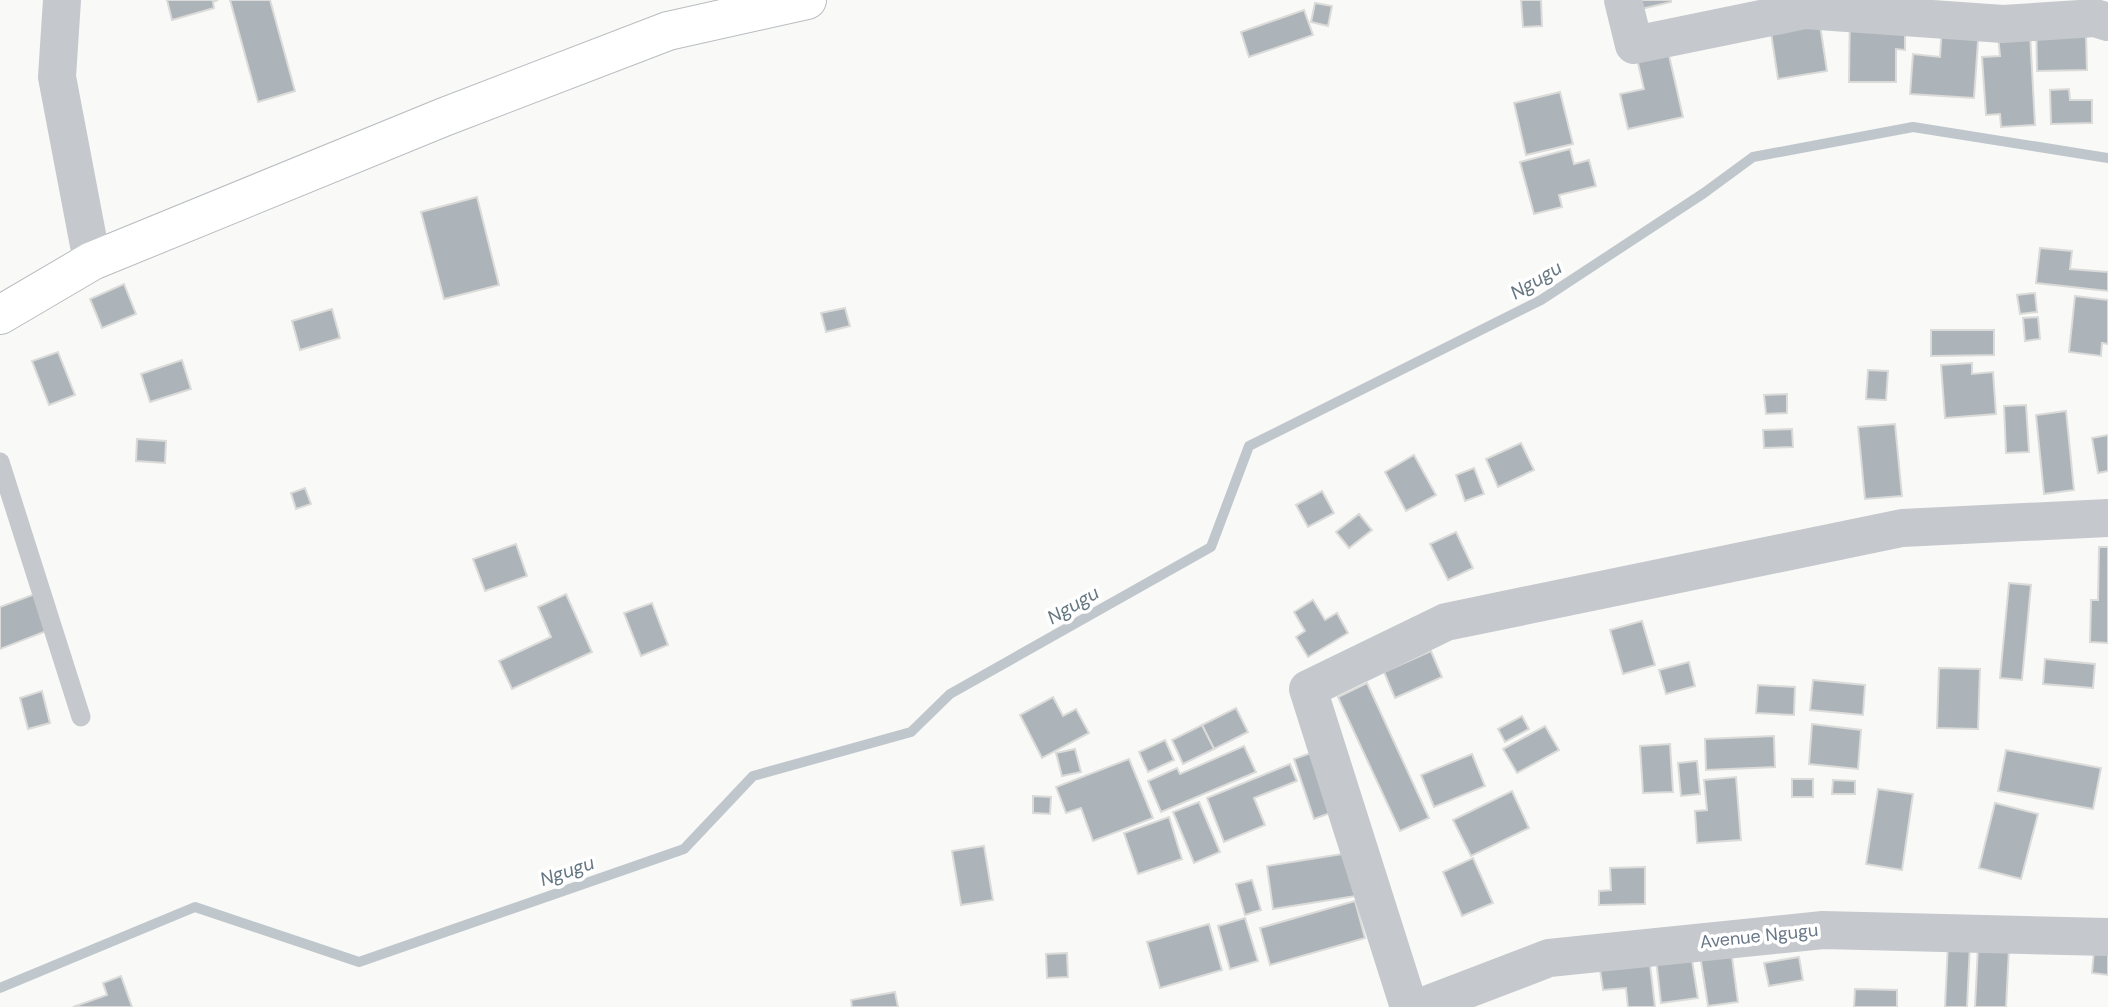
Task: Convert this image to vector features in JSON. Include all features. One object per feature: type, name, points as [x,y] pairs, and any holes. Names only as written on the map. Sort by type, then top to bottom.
[{"type":"main road","points":[[0,314],[92,261],[444,117],[668,31],[807,0]]},
{"type":"street","points":[[62,0],[57,77],[92,261]]},
{"type":"street","points":[[1623,0],[1633,45],[1805,10],[2003,24],[2095,18],[2108,22]]},
{"type":"street","points":[[1409,1007],[1308,689],[1446,622],[1902,528],[2108,518]]},
{"type":"street","name":"Avenue Ngugu","points":[[1421,1007],[1549,958],[1768,935],[1822,930],[2108,937]]},
{"type":"lane","points":[[0,462],[81,717]]},
{"type":"building","points":[[167,0],[218,0],[213,2],[214,8],[172,20]]},
{"type":"building","points":[[230,0],[270,0],[295,91],[258,102]]},
{"type":"building","points":[[1521,0],[1541,0],[1542,26],[1523,27]]},
{"type":"building","points":[[1638,0],[1671,0],[1671,2],[1641,9]]},
{"type":"building","points":[[2085,2],[2087,70],[2037,71],[2036,12]]},
{"type":"building","points":[[1315,3],[1332,6],[1328,26],[1311,22]]},
{"type":"building","points":[[1850,6],[1905,6],[1905,50],[1896,49],[1896,82],[1849,82]]},
{"type":"building","points":[[1304,10],[1313,35],[1249,57],[1241,32]]},
{"type":"building","points":[[1820,25],[1827,71],[1778,79],[1771,33]]},
{"type":"building","points":[[1942,25],[1979,27],[1974,98],[1910,94],[1913,54],[1940,57]]},
{"type":"building","points":[[2030,33],[2035,125],[2001,127],[2000,114],[1986,115],[1982,57],[2000,56],[1998,35]]},
{"type":"building","points":[[1668,51],[1683,117],[1628,129],[1620,94],[1644,89],[1637,59]]},
{"type":"building","points":[[2069,89],[2070,100],[2092,100],[2092,123],[2051,124],[2050,90]]},
{"type":"building","points":[[1560,92],[1573,144],[1526,155],[1514,103]]},
{"type":"building","points":[[1570,149],[1574,164],[1589,160],[1596,186],[1559,195],[1562,207],[1534,214],[1520,162]]},
{"type":"building","points":[[477,197],[499,285],[444,299],[421,212]]},
{"type":"building","points":[[2040,248],[2072,251],[2070,269],[2108,272],[2108,291],[2036,283]]},
{"type":"building","points":[[124,284],[136,314],[102,328],[90,299]]},
{"type":"building","points":[[2035,293],[2037,312],[2020,314],[2017,295]]},
{"type":"building","points":[[2075,296],[2108,300],[2108,344],[2102,343],[2101,356],[2069,352]]},
{"type":"building","points":[[845,308],[850,326],[826,332],[821,313]]},
{"type":"building","points":[[332,309],[340,338],[300,350],[292,321]]},
{"type":"building","points":[[2038,317],[2040,339],[2025,341],[2023,318]]},
{"type":"building","points":[[1931,330],[1994,330],[1994,355],[1931,356]]},
{"type":"building","points":[[58,352],[75,395],[49,405],[32,361]]},
{"type":"building","points":[[182,360],[191,389],[150,402],[141,374]]},
{"type":"building","points":[[1972,363],[1972,374],[1993,372],[1996,414],[1945,418],[1941,365]]},
{"type":"building","points":[[1868,370],[1888,371],[1886,400],[1866,399]]},
{"type":"building","points":[[1787,394],[1787,413],[1766,414],[1764,395]]},
{"type":"building","points":[[2026,405],[2029,452],[2006,453],[2004,406]]},
{"type":"building","points":[[2066,411],[2074,490],[2044,494],[2036,415]]},
{"type":"building","points":[[1895,424],[1902,496],[1865,499],[1858,427]]},
{"type":"building","points":[[1792,429],[1793,447],[1764,448],[1763,430]]},
{"type":"building","points":[[2108,435],[2108,471],[2098,473],[2092,438]]},
{"type":"building","points":[[137,439],[166,441],[165,463],[136,461]]},
{"type":"building","points":[[1521,443],[1534,470],[1498,487],[1486,459]]},
{"type":"building","points":[[1414,455],[1436,495],[1406,511],[1385,472]]},
{"type":"building","points":[[1474,468],[1484,494],[1465,501],[1456,475]]},
{"type":"building","points":[[305,488],[311,504],[296,509],[291,493]]},
{"type":"building","points":[[1322,491],[1334,513],[1308,527],[1296,505]]},
{"type":"building","points":[[1359,514],[1372,530],[1349,548],[1336,532]]},
{"type":"building","points":[[1456,532],[1473,568],[1448,580],[1430,544]]},
{"type":"building","points":[[516,544],[527,576],[485,591],[473,559]]},
{"type":"building","points":[[2099,547],[2108,547],[2108,643],[2090,642],[2091,600],[2098,600]]},
{"type":"building","points":[[2009,583],[2031,585],[2022,680],[2000,678]]},
{"type":"building","points":[[35,594],[49,630],[0,649],[0,607]]},
{"type":"building","points":[[566,594],[592,652],[512,689],[499,661],[551,637],[538,607]]},
{"type":"building","points":[[1313,600],[1325,620],[1337,613],[1348,633],[1308,657],[1296,637],[1305,631],[1294,612]]},
{"type":"building","points":[[652,603],[668,645],[641,656],[624,613]]},
{"type":"building","points":[[1642,621],[1655,665],[1623,674],[1610,630]]},
{"type":"building","points":[[1431,651],[1442,677],[1395,698],[1384,672]]},
{"type":"building","points":[[2045,659],[2095,664],[2093,688],[2043,684]]},
{"type":"building","points":[[1689,662],[1695,686],[1666,694],[1659,670]]},
{"type":"building","points":[[1939,668],[1980,669],[1978,729],[1937,728]]},
{"type":"building","points":[[1813,680],[1865,685],[1863,715],[1810,710]]},
{"type":"building","points":[[1367,683],[1429,818],[1400,831],[1338,697]]},
{"type":"building","points":[[1758,685],[1795,687],[1794,715],[1756,713]]},
{"type":"building","points":[[42,691],[50,723],[28,729],[20,698]]},
{"type":"building","points":[[1053,697],[1063,716],[1076,709],[1089,733],[1042,758],[1020,715]]},
{"type":"building","points":[[1236,708],[1248,732],[1214,749],[1202,725]]},
{"type":"building","points":[[1522,716],[1529,729],[1505,742],[1498,729]]},
{"type":"building","points":[[1812,724],[1861,730],[1858,769],[1809,764]]},
{"type":"building","points":[[1202,725],[1214,749],[1183,764],[1172,740]]},
{"type":"building","points":[[1545,726],[1559,750],[1517,773],[1503,749]]},
{"type":"building","points":[[1774,736],[1775,767],[1706,770],[1705,739]]},
{"type":"building","points":[[1165,740],[1174,760],[1148,772],[1139,752]]},
{"type":"building","points":[[1670,744],[1673,792],[1643,793],[1640,746]]},
{"type":"building","points":[[1244,746],[1256,772],[1161,812],[1148,781],[1177,768],[1180,774]]},
{"type":"building","points":[[1075,749],[1081,772],[1062,776],[1056,753]]},
{"type":"building","points":[[1322,749],[1341,809],[1314,819],[1294,759]]},
{"type":"building","points":[[2006,750],[2101,768],[2093,809],[1998,791]]},
{"type":"building","points":[[1472,754],[1485,786],[1434,807],[1421,775]]},
{"type":"building","points":[[1129,759],[1153,818],[1093,841],[1081,808],[1066,813],[1056,787]]},
{"type":"building","points":[[1697,761],[1700,794],[1681,796],[1678,763]]},
{"type":"building","points":[[1290,764],[1297,781],[1254,798],[1265,825],[1224,842],[1207,798]]},
{"type":"building","points":[[1736,777],[1741,840],[1697,843],[1695,811],[1707,810],[1704,780]]},
{"type":"building","points":[[1792,779],[1813,779],[1813,797],[1792,797]]},
{"type":"building","points":[[1833,780],[1855,781],[1855,794],[1832,794]]},
{"type":"building","points":[[1878,789],[1913,794],[1902,870],[1866,864]]},
{"type":"building","points":[[1512,791],[1529,828],[1471,856],[1453,820]]},
{"type":"building","points":[[1033,796],[1051,797],[1050,814],[1033,813]]},
{"type":"building","points":[[1199,802],[1220,852],[1194,863],[1173,812]]},
{"type":"building","points":[[1995,803],[2038,814],[2021,879],[1979,868]]},
{"type":"building","points":[[1169,817],[1182,859],[1138,874],[1124,833]]},
{"type":"building","points":[[984,846],[993,900],[961,905],[952,851]]},
{"type":"building","points":[[1355,852],[1362,895],[1273,909],[1267,866]]},
{"type":"building","points":[[1473,858],[1493,903],[1462,916],[1443,872]]},
{"type":"building","points":[[1645,867],[1645,904],[1599,905],[1599,891],[1611,890],[1610,868]]},
{"type":"building","points":[[1252,880],[1261,910],[1245,915],[1236,884]]},
{"type":"building","points":[[1355,901],[1365,938],[1270,965],[1260,928]]},
{"type":"building","points":[[1245,918],[1258,961],[1230,969],[1218,926]]},
{"type":"building","points":[[1209,924],[1222,970],[1160,988],[1147,942]]},
{"type":"building","points":[[2095,940],[2108,942],[2108,975],[2092,973]]},
{"type":"building","points":[[1948,943],[1970,944],[1967,1007],[1945,1007]]},
{"type":"building","points":[[1978,946],[2009,948],[2006,1007],[1975,1007]]},
{"type":"building","points":[[1731,950],[1738,1002],[1708,1006],[1700,955]]},
{"type":"building","points":[[1067,953],[1068,977],[1047,978],[1046,954]]},
{"type":"building","points":[[1691,954],[1698,998],[1661,1003],[1656,959]]},
{"type":"building","points":[[1649,956],[1655,1007],[1628,1007],[1626,988],[1603,990],[1599,963]]},
{"type":"building","points":[[1799,957],[1803,980],[1769,986],[1764,963]]},
{"type":"building","points":[[121,976],[132,1007],[73,1007],[107,995],[103,983]]},
{"type":"building","points":[[1855,989],[1897,990],[1897,1007],[1854,1007]]},
{"type":"building","points":[[895,992],[898,1007],[852,1007],[851,1000]]},
{"type":"waterway","name":"Ngugu","points":[[0,988],[195,907],[359,962],[684,849],[753,776],[911,732],[950,694],[1211,547],[1249,446],[1541,300],[1704,193],[1753,157],[1913,127],[2108,158]]}]
